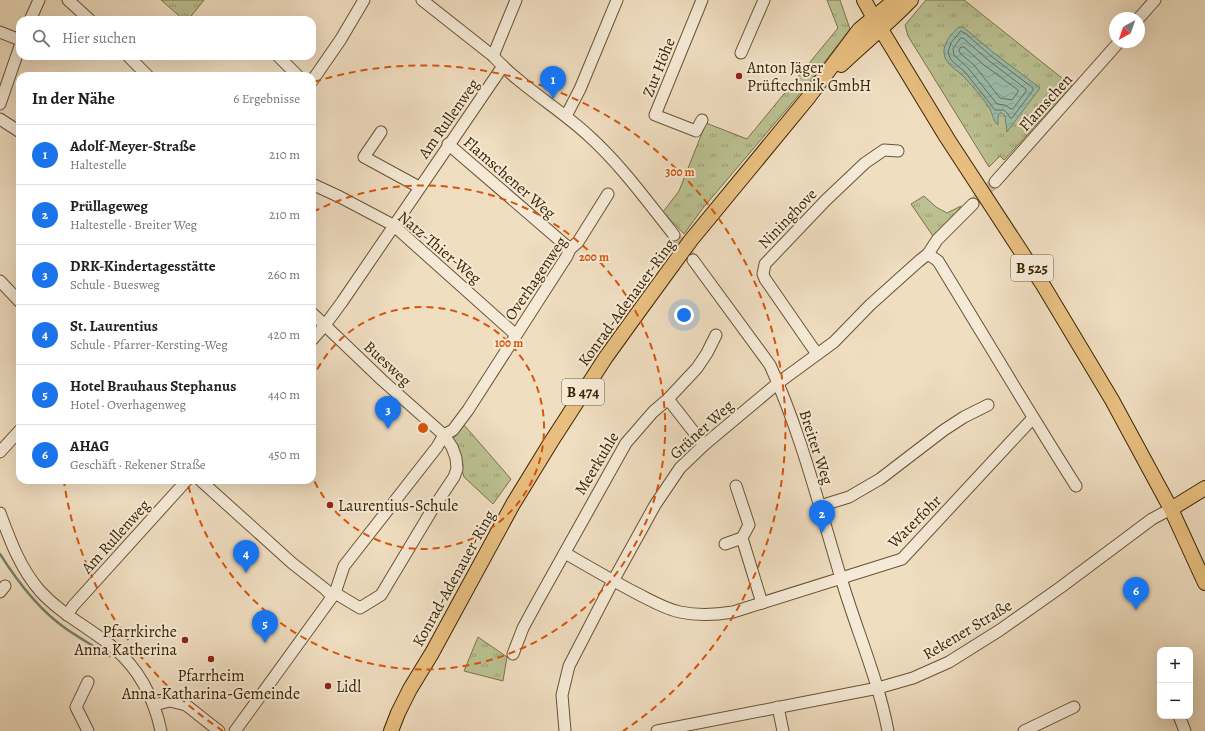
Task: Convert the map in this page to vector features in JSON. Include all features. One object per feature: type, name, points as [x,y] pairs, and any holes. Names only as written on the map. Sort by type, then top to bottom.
[{"type":"main road","name":"B 525","points":[[864,0],[877,24],[947,138],[1043,285],[1112,400],[1171,509],[1205,583]]},
{"type":"main road","name":"B 474","points":[[877,24],[895,0]]},
{"type":"main road","name":"B 474","points":[[877,24],[911,0]]},
{"type":"main road","name":"Konrad-Adenauer-Ring","points":[[390,731],[410,689],[435,647],[527,480],[579,397],[636,314],[691,240],[808,98],[859,30],[877,24]]},
{"type":"main road","points":[[1171,509],[1205,488]]},
{"type":"street","points":[[32,16],[39,0]]},
{"type":"street","points":[[68,0],[86,16]]},
{"type":"street","points":[[316,75],[341,39],[364,0]]},
{"type":"street","points":[[422,0],[493,56],[502,66],[589,136],[612,159],[674,235]]},
{"type":"street","points":[[493,56],[516,0]]},
{"type":"street","points":[[566,116],[580,89],[617,0]]},
{"type":"street","name":"Zur Höhe","points":[[702,0],[655,115],[696,131],[702,120]]},
{"type":"street","points":[[741,53],[764,0]]},
{"type":"street","points":[[1144,12],[1155,0]]},
{"type":"street","points":[[0,32],[16,38]]},
{"type":"street","name":"Flamschen","points":[[994,182],[1113,48]]},
{"type":"street","points":[[0,104],[16,58]]},
{"type":"street","points":[[132,60],[144,72]]},
{"type":"street","points":[[282,60],[294,72]]},
{"type":"street","name":"Am Rullenweg","points":[[316,335],[325,325],[502,66]]},
{"type":"street","points":[[0,119],[16,129]]},
{"type":"street","points":[[381,132],[364,157],[419,187]]},
{"type":"street","name":"Flamschener Weg","points":[[448,144],[570,249]]},
{"type":"street","name":"Nininghove","points":[[817,354],[764,278],[763,274],[765,264],[826,200],[865,164],[884,150],[898,151]]},
{"type":"street","name":"Natz-Thier-Weg","points":[[316,186],[393,225],[516,335]]},
{"type":"street","name":"Overhagenweg","points":[[235,731],[333,594],[344,566],[437,447],[444,435],[453,430],[468,410],[567,256],[570,249],[578,242],[608,194]]},
{"type":"street","name":"Grüner Weg","points":[[565,731],[562,695],[569,666],[655,504],[680,468],[704,445],[778,383],[834,342],[870,305],[928,254],[937,240],[973,204]]},
{"type":"street","points":[[928,254],[938,261],[1076,486]]},
{"type":"street","name":"Breiter Weg","points":[[693,260],[770,364],[778,383],[799,439],[841,578],[878,688],[888,731]]},
{"type":"street","points":[[0,281],[16,298]]},
{"type":"street","name":"Buesweg","points":[[316,317],[382,380],[444,435]]},
{"type":"street","name":"Meerkuhle","points":[[513,654],[526,622],[565,554],[591,503],[626,443],[652,412],[668,399],[697,368],[716,335]]},
{"type":"street","points":[[668,399],[704,445]]},
{"type":"street","points":[[820,506],[849,497],[880,479],[964,416],[988,405]]},
{"type":"street","name":"Waterfohr","points":[[613,581],[657,603],[680,612],[701,615],[720,614],[733,612],[902,559],[1033,418]]},
{"type":"street","points":[[0,452],[16,434]]},
{"type":"street","points":[[204,484],[292,563],[325,589],[360,608],[381,595],[456,473],[456,458],[452,447],[444,435]]},
{"type":"street","name":"Am Rullenweg","points":[[67,615],[73,606],[183,484]]},
{"type":"street","points":[[725,544],[742,538],[749,525],[736,486]]},
{"type":"street","name":"Rekener Straße","points":[[657,731],[878,688],[913,678],[949,662],[1000,630],[1061,587],[1152,519],[1171,509]]},
{"type":"street","points":[[0,513],[12,545],[29,577],[44,595],[67,615],[123,656],[134,668],[145,684],[154,705],[161,731]]},
{"type":"street","points":[[742,538],[762,603]]},
{"type":"street","points":[[565,554],[613,581]]},
{"type":"street","points":[[88,682],[76,707],[88,731]]},
{"type":"street","points":[[154,705],[170,701],[186,705],[219,731]]},
{"type":"street","points":[[778,707],[783,731]]},
{"type":"street","points":[[1024,731],[1040,727],[1074,707]]},
{"type":"street","points":[[1180,719],[1185,731]]},
{"type":"green space","points":[[161,0],[204,0],[191,16],[179,16]]},
{"type":"green space","points":[[827,0],[840,0],[850,29],[803,90],[703,208],[684,234],[663,212],[679,191],[706,123],[747,139],[838,28]]},
{"type":"green space","points":[[926,0],[964,0],[1072,86],[1004,160],[1000,156],[989,167],[908,36],[905,25]]},
{"type":"green space","points":[[924,196],[936,207],[947,213],[961,206],[935,239],[911,204]]},
{"type":"green space","points":[[464,425],[511,479],[493,504],[464,477],[453,439]]},
{"type":"green space","points":[[478,637],[507,657],[503,681],[464,671]]},
{"type":"water","points":[[959,27],[963,27],[1040,88],[1007,132],[1005,116],[1000,113],[998,116],[998,125],[994,120],[990,109],[981,97],[965,78],[949,64],[945,57],[944,49],[946,42]]},
{"type":"waterway","points":[[0,554],[21,584],[46,612],[65,628],[109,656]]},
{"type":"tunnel","points":[[973,204],[995,182]]},
{"type":"tunnel","points":[[674,235],[693,260]]},
{"type":"place","name":"Anton Jäger Prüftechnik GmbH","points":[[739,76]]},
{"type":"place","name":"Adolf-Meyer-Straße","points":[[553,99]]},
{"type":"place","name":"DRK-Kindertagesstätte","points":[[388,429]]},
{"type":"place","name":"Laurentius-Schule","points":[[330,505]]},
{"type":"place","name":"Prüllageweg","points":[[822,533]]},
{"type":"place","name":"St. Laurentius","points":[[246,573]]},
{"type":"place","name":"AHAG","points":[[1136,610]]},
{"type":"place","name":"Pfarrkirche Anna Katherina","points":[[185,640]]},
{"type":"place","name":"Hotel Brauhaus Stephanus","points":[[265,643]]},
{"type":"place","name":"Pfarrheim Anna-Katharina-Gemeinde","points":[[211,659]]},
{"type":"place","name":"Lidl","points":[[328,686]]}]
